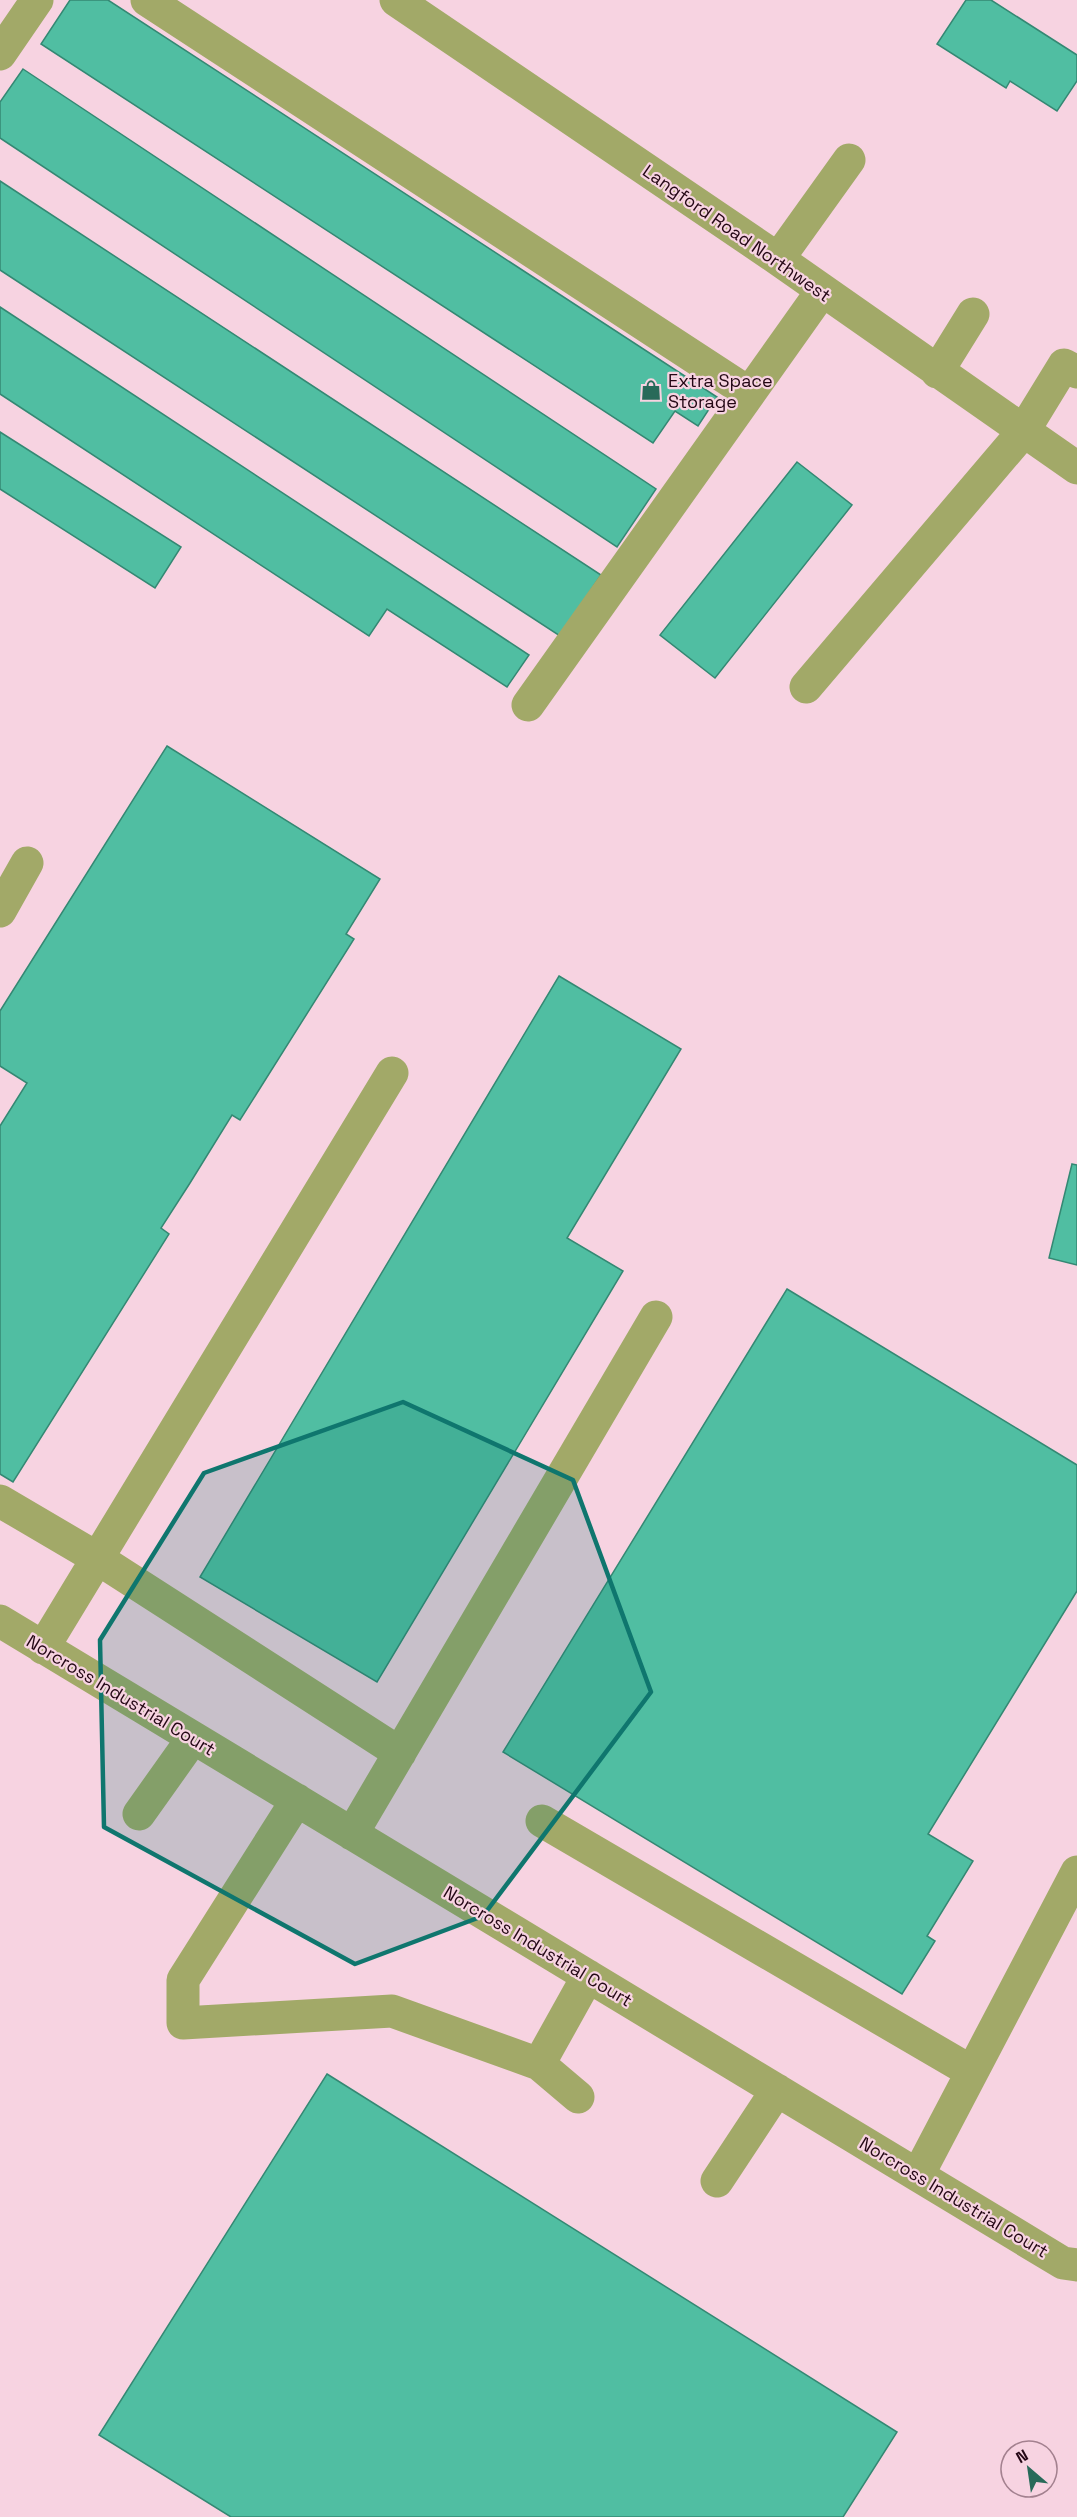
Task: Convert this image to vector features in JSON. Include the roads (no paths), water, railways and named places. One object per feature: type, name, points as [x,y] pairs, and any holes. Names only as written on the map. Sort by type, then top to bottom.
[{"type":"street","points":[[0,54],[37,0]]},
{"type":"street","points":[[147,0],[749,393]]},
{"type":"street","name":"Langford Road Northwest","points":[[396,0],[778,259],[1077,468]]},
{"type":"street","points":[[778,259],[849,160]]},
{"type":"street","points":[[528,705],[822,291]]},
{"type":"street","points":[[937,372],[972,314]]},
{"type":"street","points":[[806,687],[1023,432],[1070,368]]},
{"type":"street","points":[[0,911],[27,863]]},
{"type":"street","points":[[43,1648],[392,1073]]},
{"type":"street","points":[[352,1834],[656,1317]]},
{"type":"street","points":[[0,1501],[97,1558],[400,1753]]},
{"type":"street","name":"Norcross Industrial Court","points":[[4,1632],[43,1648],[1064,2263],[1077,2265]]},
{"type":"street","points":[[138,1814],[193,1738]]},
{"type":"street","points":[[297,1800],[183,1980],[183,2023],[392,2011],[539,2064],[578,2097]]},
{"type":"street","points":[[542,1821],[972,2072]]},
{"type":"street","points":[[918,2175],[1077,1872]]},
{"type":"street","points":[[539,2064],[588,1976]]},
{"type":"street","points":[[717,2181],[777,2090]]},
{"type":"place","name":"Extra Space Storage","points":[[651,390]]}]
